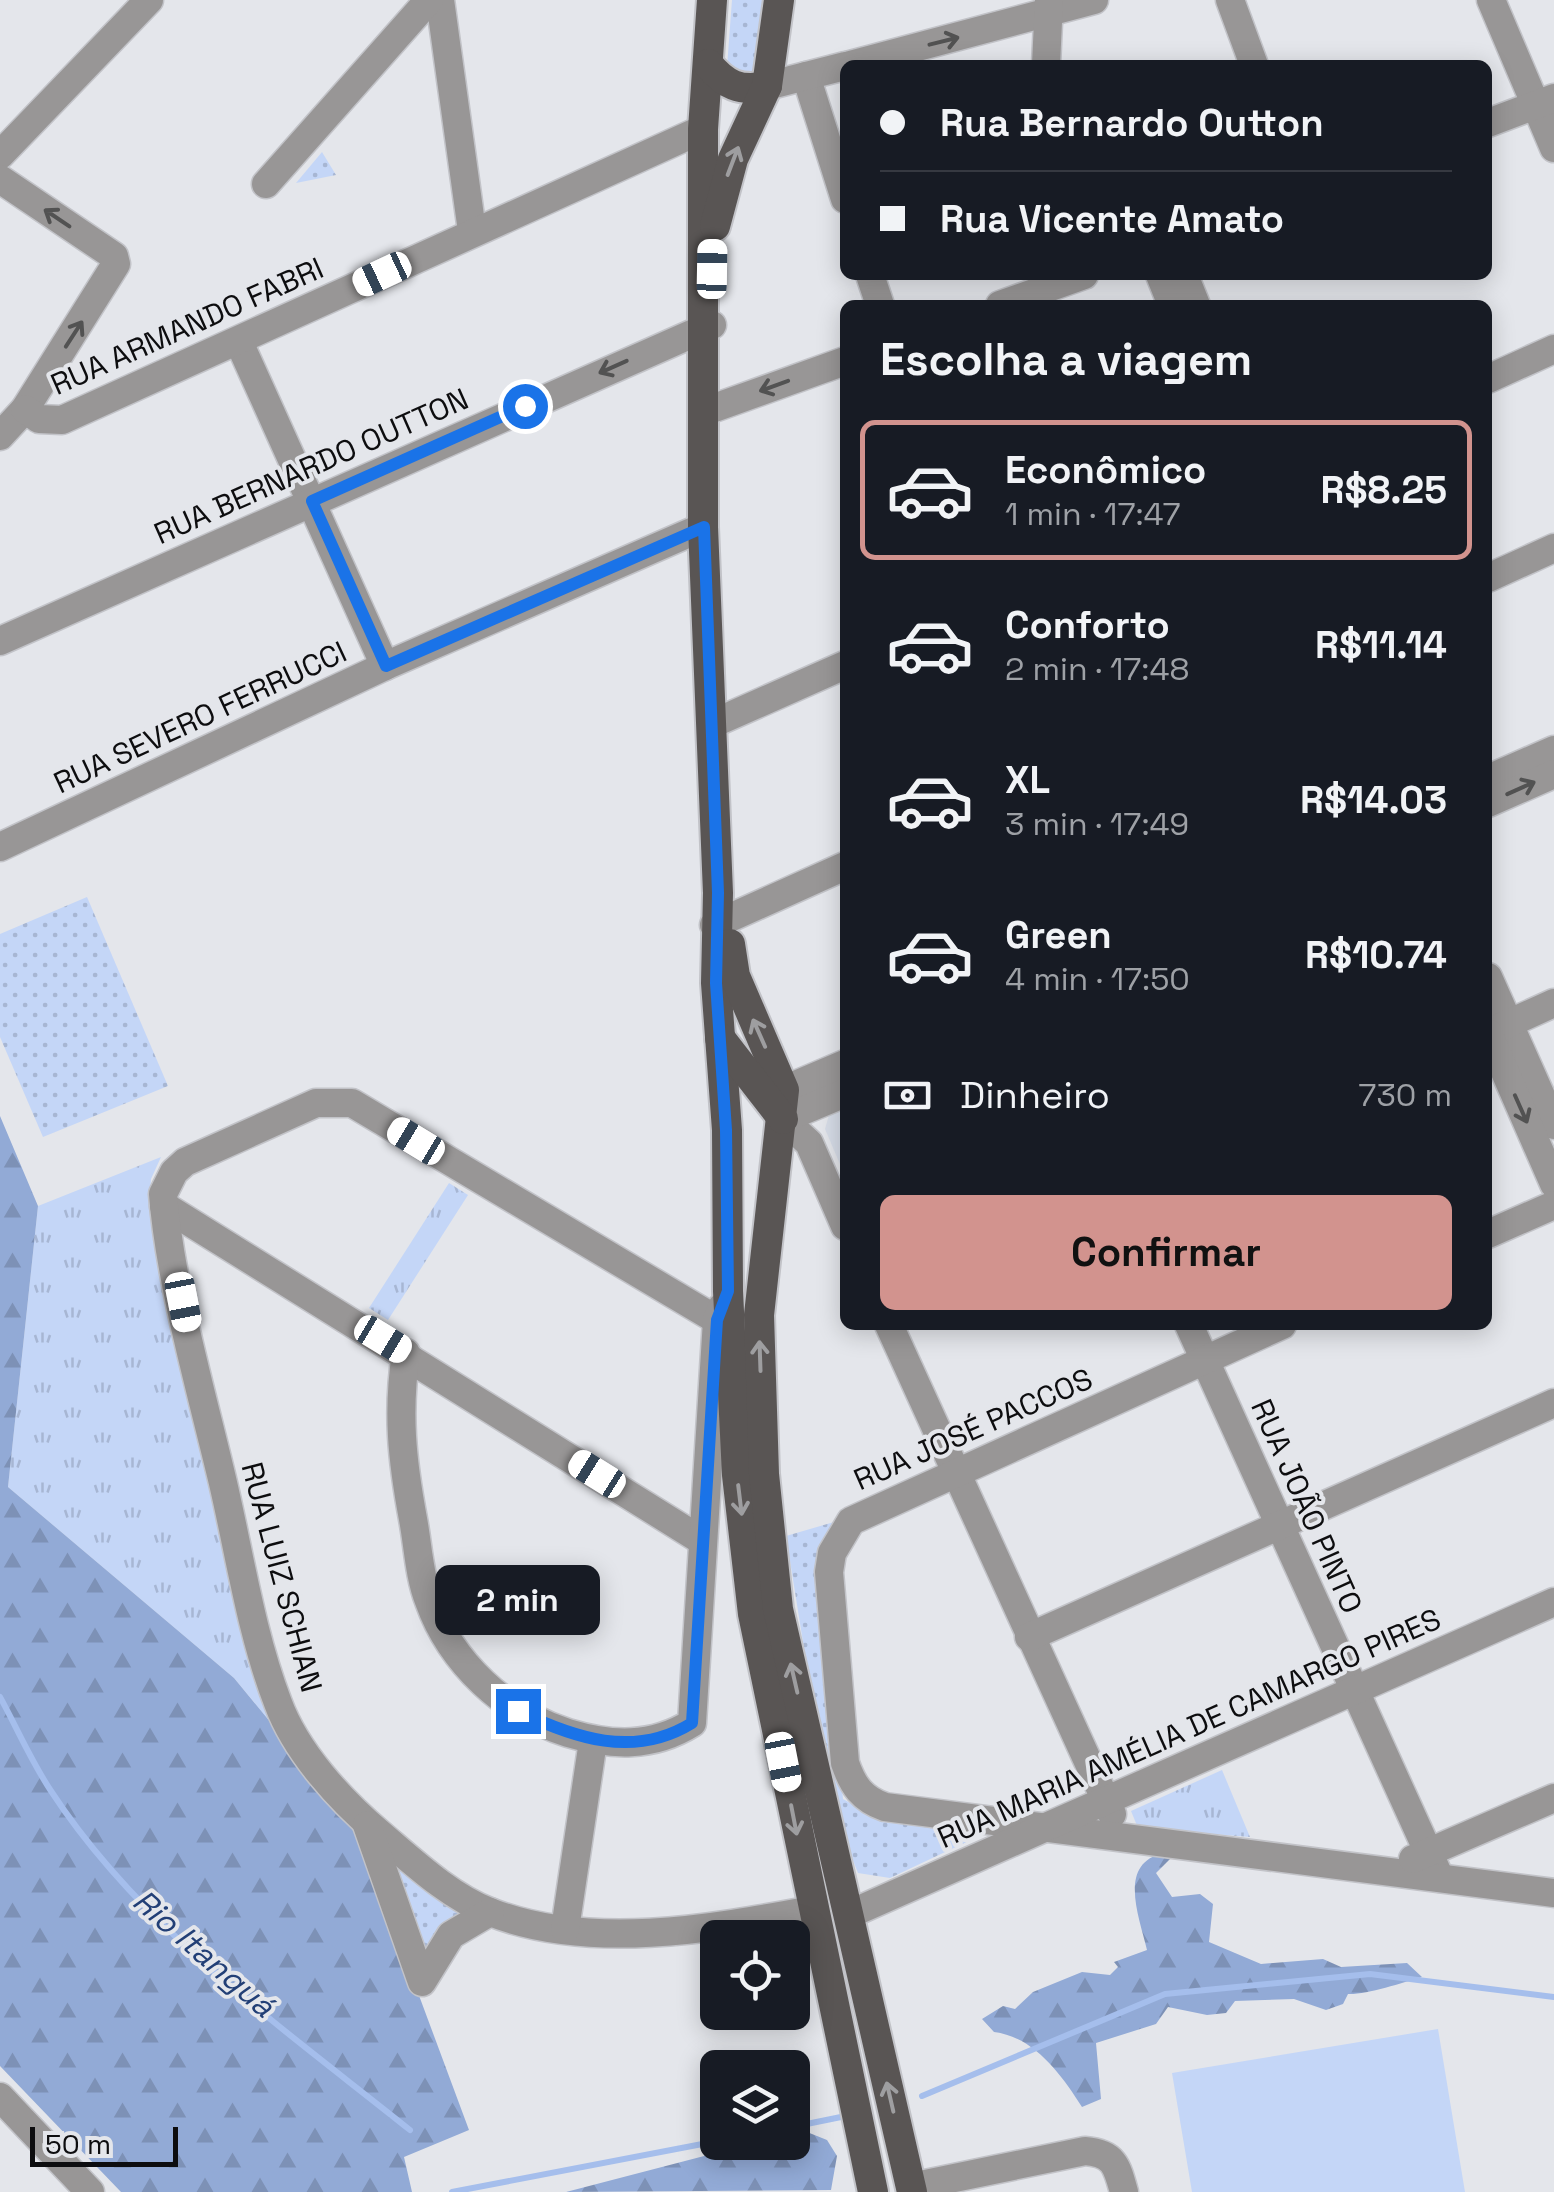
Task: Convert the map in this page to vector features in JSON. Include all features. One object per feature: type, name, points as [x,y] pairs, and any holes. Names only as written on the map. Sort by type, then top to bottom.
[{"type":"main road","points":[[712,0],[703,130],[704,527],[726,1130],[728,1291],[722,1364],[753,1614],[812,1910],[887,2190]]},
{"type":"main road","points":[[706,336],[720,196],[766,86],[779,0]]},
{"type":"main road","points":[[708,64],[729,84],[743,88],[766,86]]},
{"type":"main road","points":[[703,130],[745,110],[766,86]]},
{"type":"main road","points":[[719,912],[734,976],[785,1119],[759,1315],[764,1474],[778,1609],[850,1914],[887,2190]]},
{"type":"main road","points":[[720,1038],[785,1119]]},
{"type":"main road","points":[[726,1130],[745,1109],[785,1119]]},
{"type":"street","points":[[0,154],[149,0]]},
{"type":"street","points":[[266,184],[429,0]]},
{"type":"street","points":[[440,0],[472,231]]},
{"type":"street","points":[[867,60],[1048,7],[1094,0]]},
{"type":"street","points":[[1230,0],[1252,60]]},
{"type":"street","points":[[1491,0],[1545,101],[1554,148]]},
{"type":"street","points":[[1046,60],[1048,7]]},
{"type":"street","points":[[766,86],[840,68]]},
{"type":"street","points":[[806,76],[840,183]]},
{"type":"street","points":[[1492,121],[1545,101]]},
{"type":"street","name":"RUA ARMANDO FABRI","points":[[25,409],[39,419],[62,420],[239,342],[472,231],[703,130]]},
{"type":"street","points":[[0,179],[114,256],[113,274],[25,409],[0,436]]},
{"type":"street","points":[[1014,300],[1070,280]]},
{"type":"street","name":"RUA BERNARDO OUTTON","points":[[0,641],[312,501],[706,336]]},
{"type":"street","points":[[239,342],[386,666]]},
{"type":"street","points":[[1492,377],[1554,349]]},
{"type":"street","points":[[704,412],[840,363]]},
{"type":"street","name":"RUA SEVERO FERRUCCI","points":[[0,847],[386,666],[704,527]]},
{"type":"street","points":[[1492,576],[1554,548]]},
{"type":"street","points":[[712,724],[840,667]]},
{"type":"street","points":[[1492,777],[1554,750]]},
{"type":"street","points":[[1492,801],[1554,774]]},
{"type":"street","points":[[719,912],[840,868]]},
{"type":"street","points":[[1494,1030],[1554,1002]]},
{"type":"street","points":[[1494,1030],[1554,1125]]},
{"type":"street","points":[[1494,1030],[1554,1184]]},
{"type":"street","points":[[785,1119],[840,1069]]},
{"type":"street","points":[[785,1119],[840,1094]]},
{"type":"street","points":[[701,1540],[164,1206],[167,1182],[185,1162],[316,1103],[352,1103],[717,1320]]},
{"type":"street","points":[[785,1119],[840,1217]]},
{"type":"street","points":[[1492,1232],[1554,1205]]},
{"type":"street","name":"RUA LUIZ SCHIAN","points":[[164,1206],[254,1623],[279,1706],[315,1767],[366,1822],[419,1866],[490,1912],[566,1928],[671,1930],[812,1910]]},
{"type":"street","points":[[406,1353],[398,1407],[428,1600],[451,1647],[484,1685],[518,1711],[592,1740],[652,1742],[692,1723],[701,1540],[722,1364],[717,1320],[728,1291]]},
{"type":"street","points":[[890,1330],[1123,1838]]},
{"type":"street","name":"RUA JOÃO PINTO","points":[[1191,1330],[1440,1878]]},
{"type":"street","name":"RUA JOSÉ PACCOS","points":[[1041,1830],[869,1802],[857,1790],[845,1764],[830,1563],[844,1530],[861,1514],[1271,1330]]},
{"type":"street","points":[[1029,1637],[1554,1403]]},
{"type":"street","name":"RUA MARIA AMÉLIA DE CAMARGO PIRES","points":[[850,1914],[1554,1602]]},
{"type":"street","points":[[566,1928],[592,1740]]},
{"type":"street","points":[[1391,1870],[1554,1798]]},
{"type":"street","points":[[366,1822],[422,1982],[452,1935],[490,1912]]},
{"type":"street","points":[[1041,1830],[1554,1893]]},
{"type":"street","points":[[0,2096],[90,2192]]},
{"type":"street","points":[[887,2190],[1085,2151],[1103,2152],[1113,2160],[1124,2192]]},
{"type":"shaded area","points":[[840,1110],[840,1164],[825,1129],[829,1115]]},
{"type":"green space","points":[[732,0],[768,0],[756,81],[727,67]]},
{"type":"green space","points":[[322,152],[336,175],[296,183]]},
{"type":"green space","points":[[87,897],[168,1086],[43,1137],[0,1037],[0,934]]},
{"type":"green space","points":[[0,1116],[38,1206],[8,1487],[234,1678],[356,1826],[469,2130],[404,2157],[412,2192],[121,2192],[0,2066]]},
{"type":"green space","points":[[161,1157],[151,1179],[149,1206],[252,1665],[282,1736],[234,1678],[8,1487],[38,1206]]},
{"type":"green space","points":[[449,1183],[468,1195],[388,1320],[369,1308]]},
{"type":"green space","points":[[834,1522],[821,1562],[843,1799],[878,1818],[977,1837],[890,1878],[858,1873],[828,1798],[786,1536]]},
{"type":"green space","points":[[1222,1770],[1250,1837],[1138,1828],[1131,1811]]},
{"type":"green space","points":[[381,1846],[470,1916],[427,1957]]},
{"type":"green space","points":[[1164,1853],[1171,1858],[1156,1873],[1172,1897],[1200,1894],[1213,1904],[1209,1942],[1261,1964],[1323,1959],[1341,1967],[1407,1963],[1422,1977],[1348,1994],[1343,2004],[1326,2010],[1294,1999],[1235,2001],[1226,2013],[1207,2015],[1168,2007],[1156,2024],[1096,2043],[1101,2099],[1082,2107],[1034,2049],[994,2032],[982,2019],[1003,2006],[1015,2009],[1033,1992],[1082,1972],[1110,1975],[1118,1967],[1114,1962],[1147,1950],[1136,1907],[1136,1879],[1149,1859]]},
{"type":"green space","points":[[1438,2029],[1465,2192],[1192,2192],[1172,2073]]},
{"type":"green space","points":[[810,2133],[827,2140],[837,2156],[831,2190],[566,2192],[700,2157],[810,2160]]},
{"type":"waterway","name":"Rio Itanguá","points":[[0,1697],[51,1791],[127,1888],[217,1974],[410,2130]]},
{"type":"waterway","points":[[922,2096],[1165,1994],[1370,1974],[1554,1997]]},
{"type":"waterway","points":[[810,2123],[841,2117]]},
{"type":"waterway","points":[[452,2192],[700,2144]]},
{"type":"route","points":[[518,1711],[555,1729],[592,1740],[624,1743],[667,1737],[692,1723],[696,1710],[694,1638],[717,1320],[728,1291],[726,1130],[716,983],[714,925],[718,893],[704,527],[386,666],[312,501],[525,406]]}]
